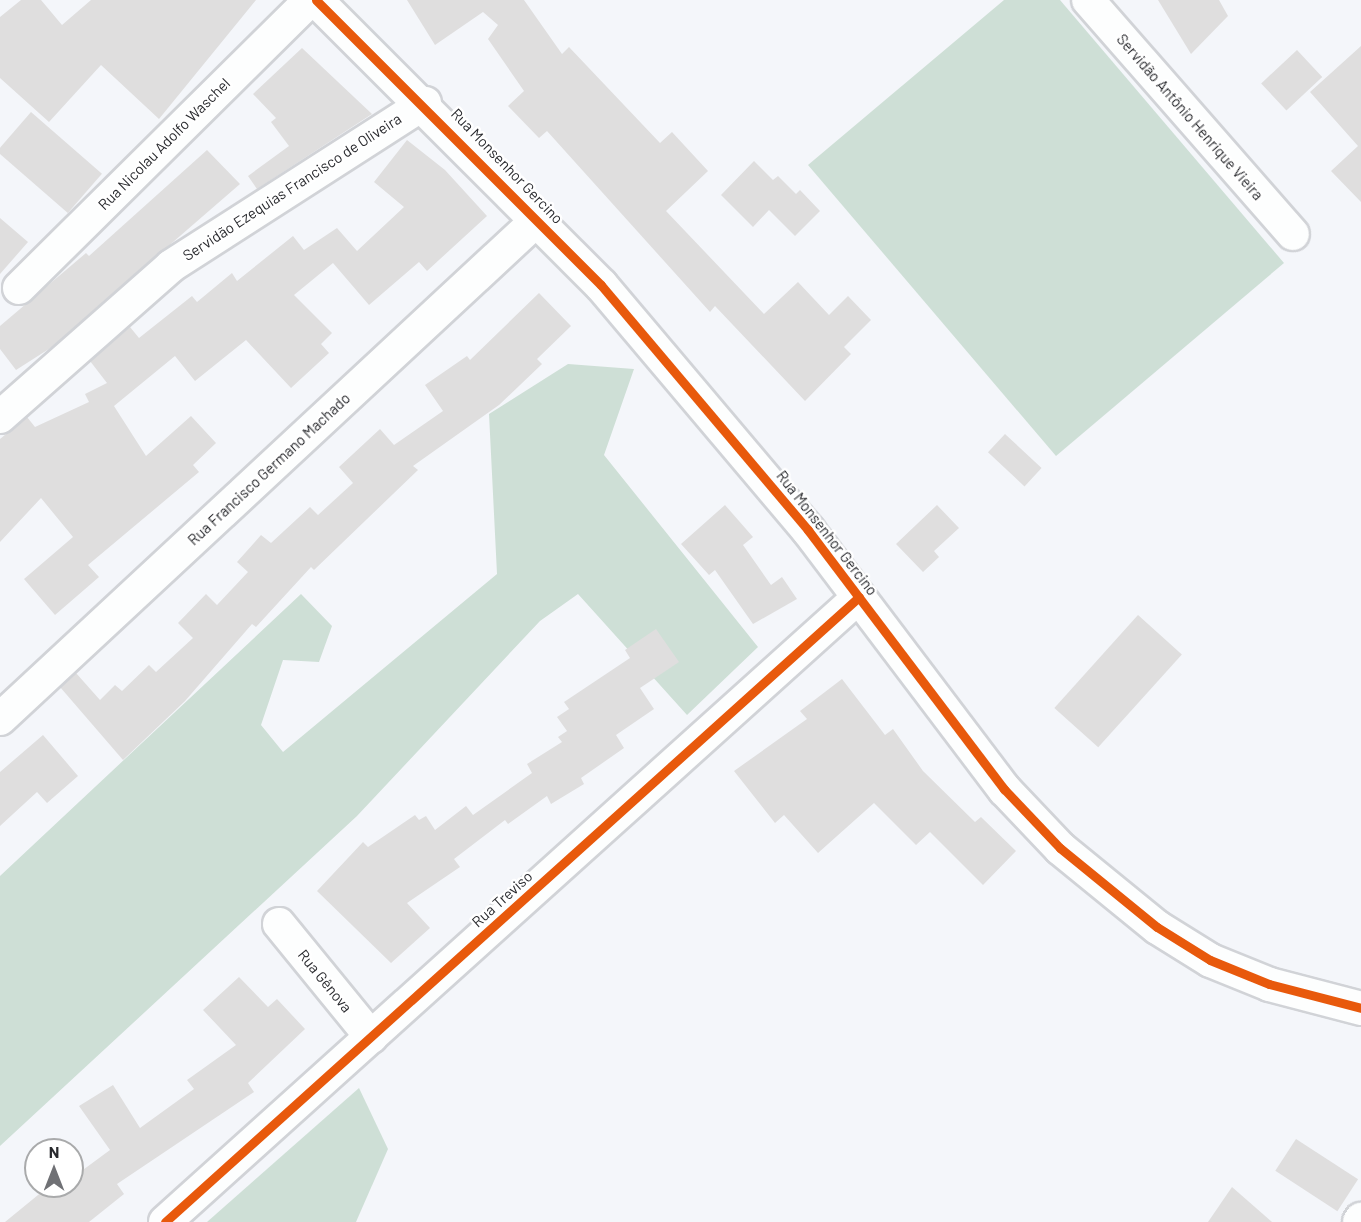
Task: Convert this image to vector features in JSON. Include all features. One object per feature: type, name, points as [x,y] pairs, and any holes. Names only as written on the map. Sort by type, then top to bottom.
[{"type":"main road","name":"Rua Monsenhor Gercino","points":[[316,0],[425,103],[538,219],[699,397],[859,597],[1004,789],[1104,886],[1210,960],[1269,984],[1361,1008]]},
{"type":"street","name":"Rua Nicolau Adolfo Waschel","points":[[19,288],[310,0]]},
{"type":"street","name":"Servidão Antônio Henrique Vieira","points":[[1088,0],[1293,234]]},
{"type":"street","name":"Servidão Ezequias Francisco de Oliveira","points":[[0,417],[171,266],[425,103]]},
{"type":"street","name":"Rua Francisco Germano Machado","points":[[0,719],[538,219]]},
{"type":"street","name":"Rua Treviso","points":[[165,1222],[859,597]]},
{"type":"street","name":"Rua Gênova","points":[[279,924],[371,1037]]},
{"type":"shaded area","points":[[1004,0],[1060,0],[1284,263],[1056,456],[808,165]]},
{"type":"shaded area","points":[[568,364],[634,369],[604,455],[758,647],[687,715],[578,594],[540,621],[357,816],[0,1146],[0,876],[301,594],[332,626],[319,662],[283,660],[261,725],[283,752],[497,574],[489,414]]},
{"type":"shaded area","points":[[359,1088],[388,1149],[356,1222],[207,1222]]},
{"type":"building","points":[[21,0],[41,0],[62,25],[91,0],[256,0],[159,119],[101,65],[49,122],[0,78],[0,17]]},
{"type":"building","points":[[407,0],[524,0],[562,54],[569,47],[660,143],[672,132],[708,171],[666,211],[764,314],[798,282],[829,315],[848,296],[871,320],[844,347],[851,354],[805,401],[715,306],[710,312],[547,131],[539,138],[508,106],[524,91],[488,39],[498,25],[483,12],[435,45]]},
{"type":"building","points":[[1158,0],[1219,0],[1228,16],[1191,54]]},
{"type":"building","points":[[1361,46],[1361,202],[1331,171],[1358,146],[1310,92]]},
{"type":"building","points":[[302,48],[372,114],[257,189],[248,176],[289,146],[271,122],[276,118],[253,94]]},
{"type":"building","points":[[1297,50],[1322,77],[1286,110],[1261,83]]},
{"type":"building","points":[[31,112],[102,174],[68,213],[0,154],[0,148]]},
{"type":"building","points":[[407,140],[445,170],[487,216],[427,271],[419,262],[369,305],[333,263],[294,295],[332,333],[321,344],[329,353],[291,388],[246,340],[195,381],[175,356],[114,406],[146,456],[191,416],[216,443],[193,465],[199,472],[88,565],[99,577],[55,615],[24,579],[73,537],[41,498],[0,542],[0,439],[27,417],[35,427],[89,402],[85,394],[107,383],[90,361],[130,327],[139,338],[192,296],[197,302],[232,273],[237,281],[293,236],[304,250],[337,228],[357,251],[404,207],[374,182]]},
{"type":"building","points":[[207,150],[240,184],[52,347],[16,370],[0,349],[0,326],[86,253],[89,256]]},
{"type":"building","points":[[754,161],[773,180],[778,176],[796,194],[800,190],[820,211],[795,236],[769,210],[753,227],[721,195]]},
{"type":"building","points":[[0,218],[28,242],[0,274]]},
{"type":"building","points":[[539,293],[571,326],[537,359],[542,364],[499,405],[413,466],[418,470],[314,570],[311,567],[256,627],[252,624],[185,701],[123,760],[60,687],[76,673],[100,700],[115,685],[122,691],[149,665],[156,672],[193,638],[178,623],[206,594],[217,605],[248,572],[237,562],[261,535],[271,543],[310,507],[318,515],[353,483],[339,467],[380,429],[394,445],[443,411],[425,385],[467,356],[470,360]]},
{"type":"building","points":[[1005,434],[1042,468],[1025,486],[988,452]]},
{"type":"building","points":[[725,505],[753,537],[743,545],[771,585],[782,577],[797,599],[753,624],[715,570],[709,575],[681,544]]},
{"type":"building","points":[[937,505],[959,528],[934,551],[939,557],[923,572],[896,544]]},
{"type":"building","points":[[1138,615],[1182,654],[1098,747],[1054,708]]},
{"type":"building","points":[[656,629],[679,662],[640,688],[654,709],[616,735],[624,748],[581,778],[584,784],[551,804],[547,796],[508,824],[505,820],[454,859],[460,867],[407,903],[430,928],[391,963],[317,891],[363,842],[368,847],[415,815],[419,820],[426,816],[435,830],[466,806],[473,815],[532,773],[527,764],[562,742],[558,737],[567,731],[557,717],[569,709],[564,702],[630,658],[625,650]]},
{"type":"building","points":[[842,679],[885,735],[893,729],[923,771],[975,822],[981,817],[1016,851],[983,885],[930,832],[916,845],[874,803],[818,853],[784,815],[775,823],[734,771],[807,719],[800,711]]},
{"type":"building","points":[[43,735],[78,776],[47,803],[37,792],[0,826],[0,772]]},
{"type":"building","points":[[239,977],[268,1007],[277,999],[305,1029],[248,1083],[254,1092],[117,1184],[124,1194],[89,1222],[5,1222],[34,1198],[84,1198],[84,1169],[110,1150],[79,1106],[113,1085],[140,1128],[194,1089],[187,1080],[236,1045],[203,1010]]},
{"type":"building","points":[[1296,1139],[1358,1179],[1337,1211],[1275,1171]]},
{"type":"building","points":[[1232,1187],[1272,1222],[1208,1222]]},
{"type":"cycle path","points":[[316,0],[601,285],[808,530],[1004,789],[1060,848],[1157,927],[1210,960],[1269,984],[1361,1008]]},
{"type":"cycle path","points":[[165,1222],[859,597]]}]
